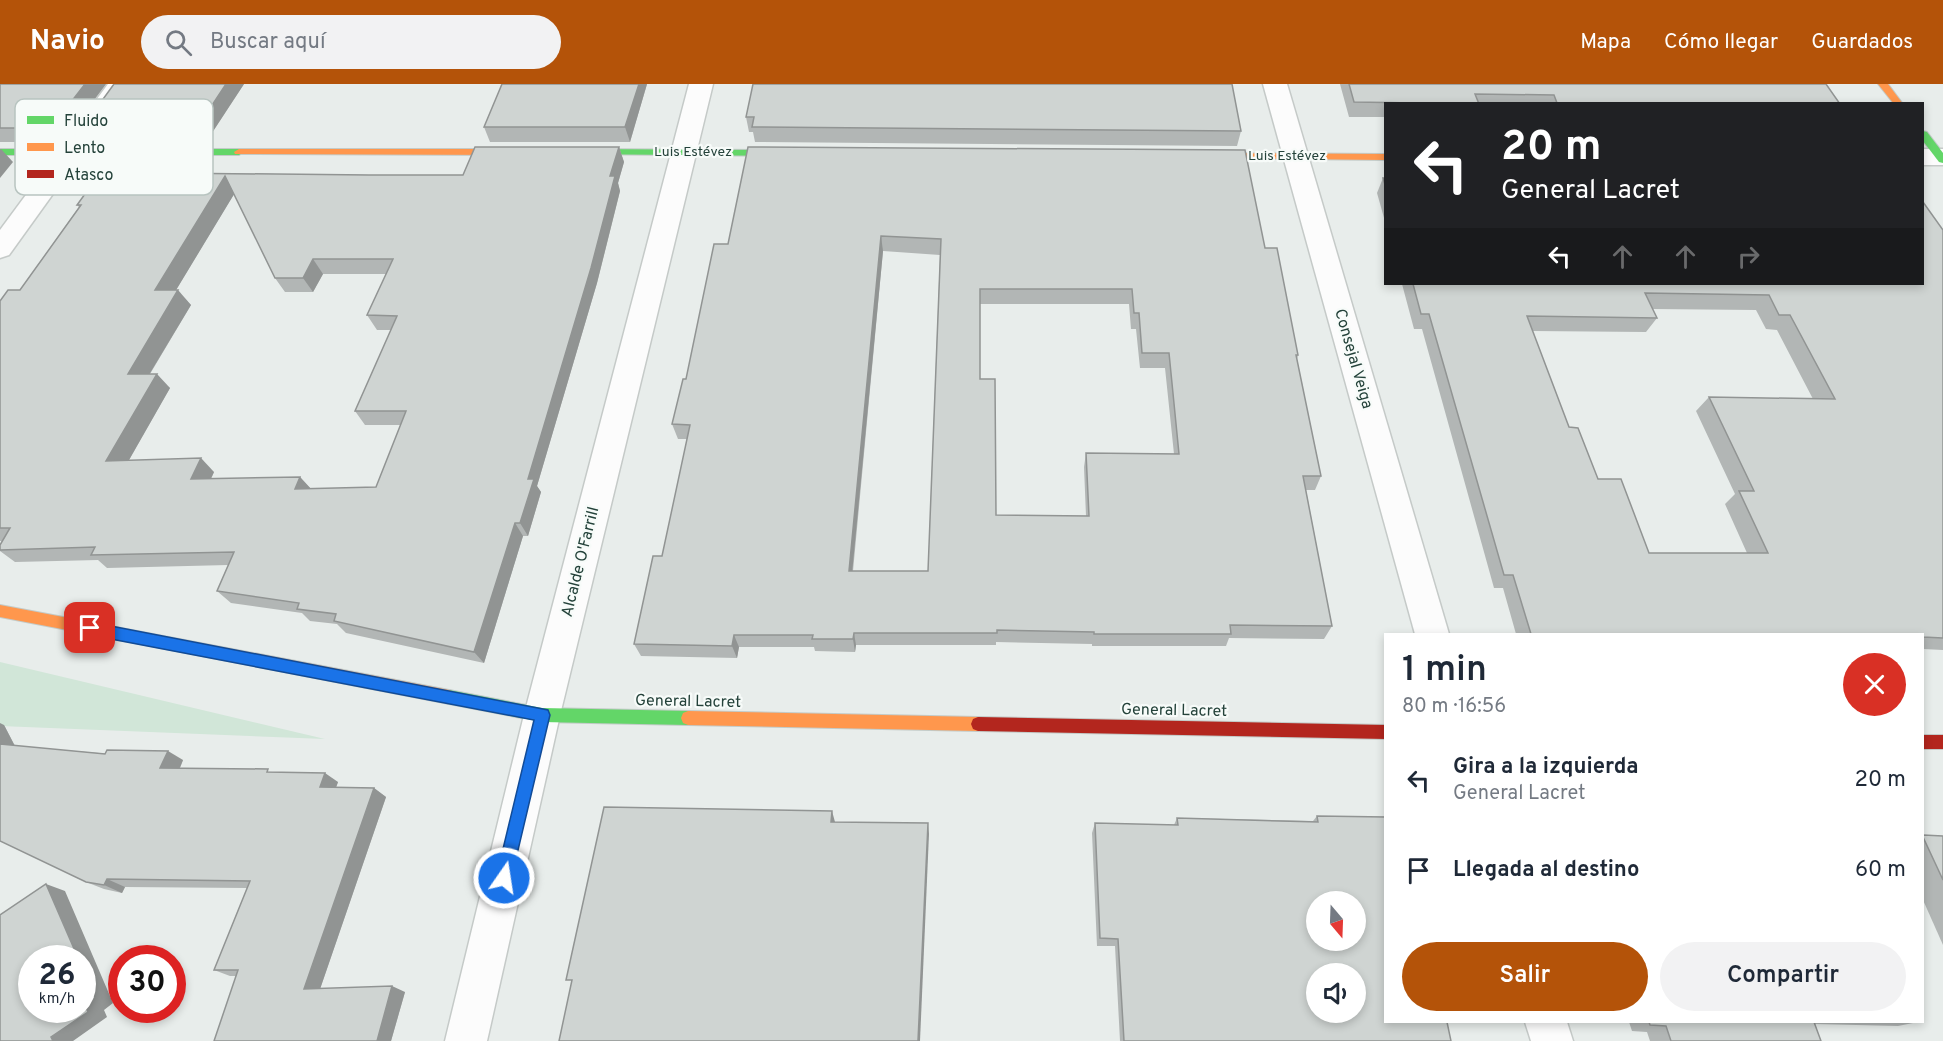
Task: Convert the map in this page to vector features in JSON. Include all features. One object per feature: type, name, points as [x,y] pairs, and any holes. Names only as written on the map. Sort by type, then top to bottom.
[{"type":"street","points":[[109,99],[120,84]]},
{"type":"street","name":"Alcalde O'Farrill","points":[[466,1041],[542,715],[686,152],[701,84]]},
{"type":"street","name":"Consejal Veiga","points":[[1275,84],[1432,633]]},
{"type":"street","points":[[1883,84],[1897,102]]},
{"type":"street","points":[[1924,136],[1938,158]]},
{"type":"street","points":[[0,152],[15,152]]},
{"type":"street","points":[[213,153],[530,152]]},
{"type":"street","name":"Luis Estévez","points":[[566,152],[805,153]]},
{"type":"street","name":"Luis Estévez","points":[[1187,156],[1384,157]]},
{"type":"street","points":[[0,249],[39,195]]},
{"type":"street","name":"General Lacret","points":[[0,611],[542,715],[1384,732]]},
{"type":"street","points":[[1924,742],[1943,742]]},
{"type":"street","points":[[1546,1023],[1552,1041]]},
{"type":"green space","points":[[0,662],[325,739],[0,726]]},
{"type":"building","points":[[0,84],[85,84],[73,99],[15,99],[15,128],[0,128]]},
{"type":"building","points":[[114,84],[226,84],[213,104],[213,99],[103,99]]},
{"type":"building","points":[[502,84],[639,84],[625,127],[484,127]]},
{"type":"building","points":[[753,84],[1232,84],[1241,131],[752,127],[754,117],[746,117]]},
{"type":"building","points":[[1349,84],[1826,84],[1839,102],[1557,102],[1554,95],[1475,94],[1478,102],[1354,102]]},
{"type":"building","points":[[475,147],[619,147],[610,176],[615,176],[591,268],[528,479],[534,479],[520,523],[515,523],[474,652],[334,621],[336,614],[297,609],[299,603],[217,591],[234,552],[91,555],[95,547],[0,550],[0,545],[10,528],[0,528],[0,301],[8,290],[20,290],[81,205],[77,205],[84,195],[213,195],[213,173],[463,175]],"holes":[[[225,176],[275,278],[303,278],[313,259],[393,259],[367,315],[397,316],[355,411],[406,411],[376,487],[295,489],[300,477],[191,479],[201,458],[106,461],[157,374],[128,374],[178,290],[155,290]]]},
{"type":"building","points":[[748,147],[1245,150],[1265,248],[1277,248],[1321,476],[1303,476],[1332,626],[1230,625],[1231,634],[1094,634],[1094,632],[997,630],[997,633],[854,633],[853,639],[812,639],[813,635],[734,635],[732,646],[634,644],[653,556],[662,556],[690,425],[672,424],[683,379],[686,379],[714,244],[728,244]],"holes":[[[881,236],[941,239],[928,571],[849,571]],[[980,289],[1132,289],[1134,313],[1139,313],[1142,353],[1169,353],[1179,454],[1086,453],[1089,516],[996,515],[995,379],[980,379]]]},
{"type":"building","points":[[1924,203],[1943,230],[1943,638],[1924,637],[1924,633],[1531,633],[1513,575],[1504,575],[1429,314],[1421,314],[1413,285],[1924,285]],"holes":[[[1645,293],[1769,295],[1779,315],[1790,315],[1835,399],[1709,397],[1754,491],[1739,491],[1768,553],[1649,553],[1621,479],[1598,479],[1578,428],[1569,427],[1527,316],[1657,318]]]},
{"type":"building","points":[[0,744],[105,754],[107,750],[168,751],[160,768],[268,769],[267,772],[325,773],[320,787],[374,788],[304,989],[392,986],[377,1041],[214,1041],[238,970],[214,970],[250,881],[107,879],[104,885],[86,882],[0,841]]},
{"type":"building","points":[[604,807],[832,811],[831,822],[928,823],[918,1041],[559,1041],[572,980],[566,980]]},
{"type":"building","points":[[1317,816],[1384,817],[1384,1023],[1447,1023],[1451,1041],[1124,1041],[1118,939],[1100,938],[1095,823],[1178,825],[1177,818],[1318,822]]},
{"type":"building","points":[[1924,835],[1943,836],[1943,880],[1924,839]]},
{"type":"building","points":[[46,884],[72,945],[18,945],[18,1023],[72,1023],[51,1037],[53,1041],[0,1041],[0,915]]},
{"type":"building","points":[[1649,1023],[1814,1023],[1821,1041],[1671,1041],[1666,1026],[1650,1025]]},
{"type":"traffic: fast","points":[[1924,135],[1943,160]]},
{"type":"traffic: fast","points":[[0,152],[15,152]]},
{"type":"traffic: fast","points":[[213,152],[239,152]]},
{"type":"traffic: fast","points":[[575,152],[790,153]]},
{"type":"traffic: fast","points":[[449,697],[542,715],[688,718]]},
{"type":"traffic: slow","points":[[1883,84],[1897,102]]},
{"type":"traffic: slow","points":[[239,152],[517,152]]},
{"type":"traffic: slow","points":[[1202,156],[1384,157]]},
{"type":"traffic: slow","points":[[0,611],[449,697]]},
{"type":"traffic: slow","points":[[688,718],[978,724]]},
{"type":"traffic: jam","points":[[978,724],[1384,732]]},
{"type":"traffic: jam","points":[[1924,742],[1943,742]]},
{"type":"route","points":[[90,628],[542,715],[504,878]]}]
